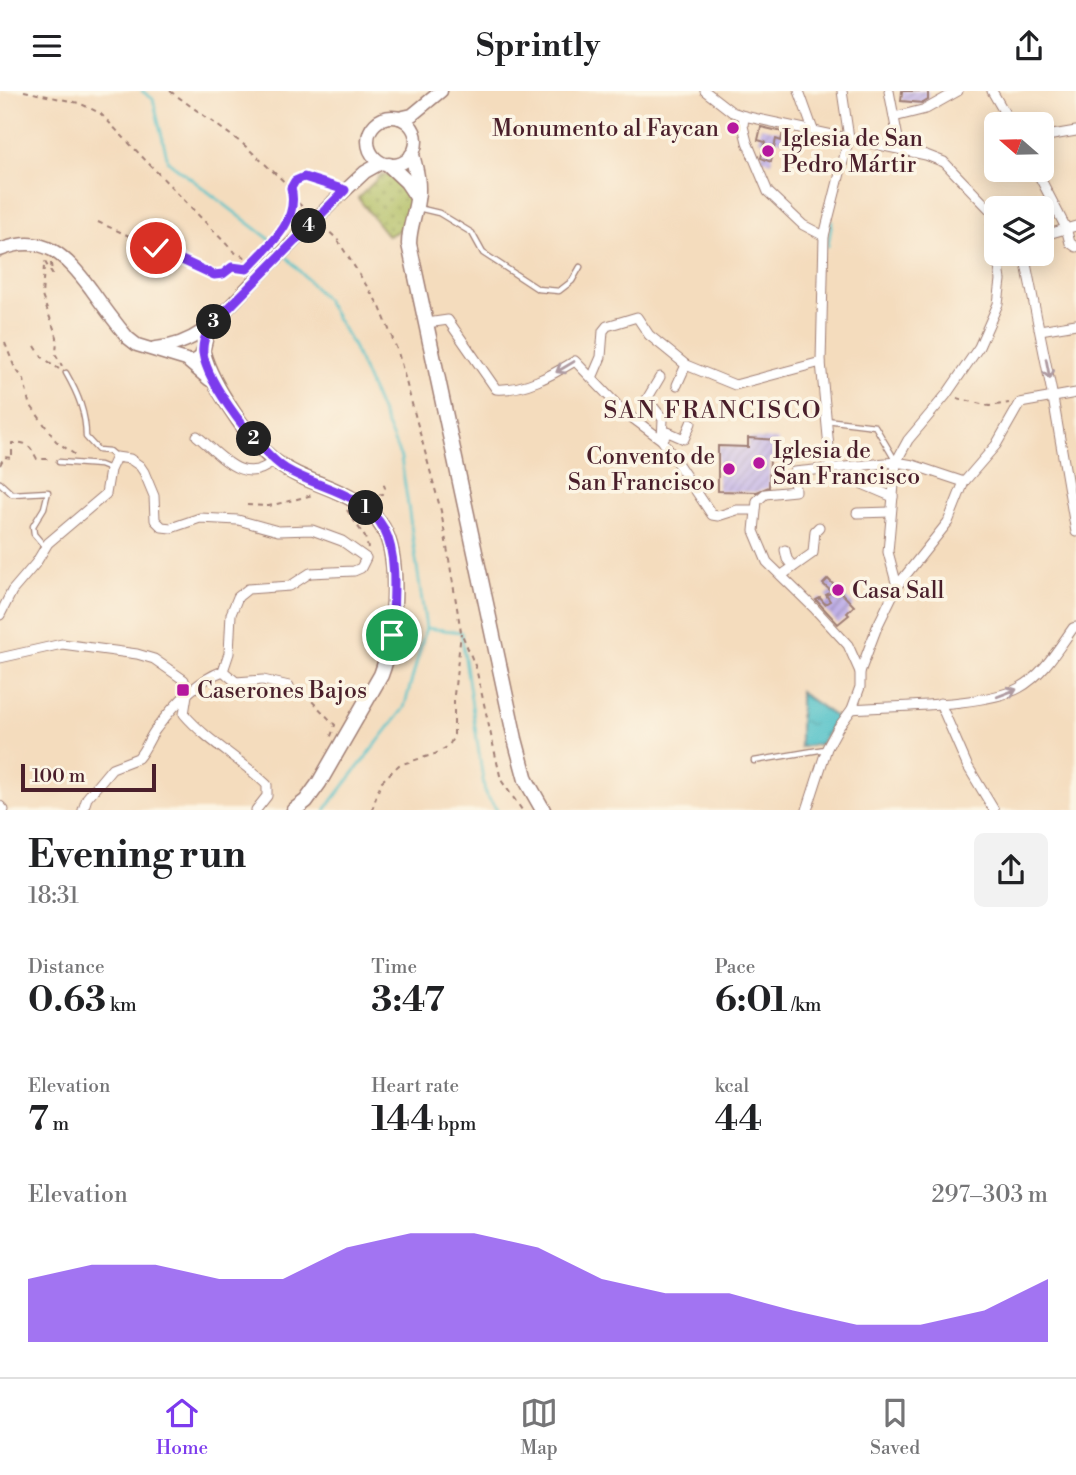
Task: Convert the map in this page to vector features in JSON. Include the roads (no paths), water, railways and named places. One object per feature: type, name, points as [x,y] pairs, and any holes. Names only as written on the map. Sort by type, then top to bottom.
[{"type":"main road","points":[[417,203],[408,182],[376,159],[368,141],[373,127],[384,118],[412,115],[441,91]]},
{"type":"main road","points":[[294,810],[306,801],[319,783],[381,675],[389,652],[393,578],[387,536],[372,512],[342,493],[310,481],[274,461],[254,439],[213,381],[187,360],[181,349],[209,328],[355,180],[385,164],[402,163],[414,148],[430,101]]},
{"type":"main road","points":[[399,118],[411,126],[418,183],[409,244],[515,739],[526,780],[542,810]]},
{"type":"main road","points":[[355,180],[369,148]]},
{"type":"main road","points":[[0,250],[30,243],[50,248],[68,260],[128,338],[137,345],[187,360],[200,359],[209,328]]},
{"type":"main road","points":[[150,349],[199,342],[213,381]]},
{"type":"street","points":[[705,91],[732,112],[744,116],[900,149],[944,162],[984,208]]},
{"type":"street","points":[[799,91],[813,130]]},
{"type":"street","points":[[831,470],[821,362],[824,236],[848,138],[842,91]]},
{"type":"street","points":[[889,91],[900,149]]},
{"type":"street","points":[[894,117],[926,109],[958,91]]},
{"type":"street","points":[[992,91],[1004,112]]},
{"type":"street","points":[[744,116],[743,126],[747,142],[768,192],[803,225],[824,236]]},
{"type":"street","points":[[1054,135],[1076,131]]},
{"type":"street","points":[[1043,182],[1071,227],[1070,243],[1076,247]]},
{"type":"street","points":[[1054,232],[1071,227]]},
{"type":"street","points":[[897,586],[888,552],[896,462],[908,440],[946,395],[979,347],[998,304],[1001,280],[999,266]]},
{"type":"street","points":[[1027,266],[1076,532]]},
{"type":"street","points":[[592,378],[601,357],[603,331],[607,326],[637,317],[649,335],[686,365],[735,385],[821,362]]},
{"type":"street","points":[[427,323],[447,320],[496,389],[508,390],[550,376],[575,361],[623,411],[662,440],[712,515],[755,510]]},
{"type":"street","points":[[1040,330],[1076,324]]},
{"type":"street","points":[[677,385],[686,365]]},
{"type":"street","points":[[660,377],[647,399],[663,419],[662,440]]},
{"type":"street","points":[[807,810],[827,748],[852,709],[860,687],[860,672],[877,627],[897,586],[948,521],[964,482],[996,445],[1020,403],[1076,393]]},
{"type":"street","points":[[662,440],[668,432],[684,439],[691,423]]},
{"type":"street","points":[[197,436],[241,471],[254,473],[264,470],[274,461]]},
{"type":"street","points":[[0,615],[12,591],[45,548],[106,494],[110,470],[116,457],[130,459],[144,472],[154,496],[155,520],[162,527],[171,528],[200,518],[238,520],[278,531],[312,530],[342,541],[366,558],[361,568],[354,571],[310,573],[290,586],[248,589],[238,597],[231,614],[229,653],[223,671]]},
{"type":"street","points":[[860,672],[848,645],[767,562],[754,531],[757,501],[765,494],[795,491],[794,472],[896,462],[964,482]]},
{"type":"street","points":[[860,467],[860,483],[893,497]]},
{"type":"street","points":[[857,513],[891,512]]},
{"type":"street","points":[[782,575],[813,552],[815,531],[819,527]]},
{"type":"street","points":[[785,550],[787,559],[793,566]]},
{"type":"street","points":[[852,709],[996,697],[1019,689],[1038,674],[1076,627]]},
{"type":"street","points":[[0,658],[62,645],[137,654],[154,659],[184,680],[187,695],[184,714],[199,732],[251,769],[267,785],[267,796],[256,810]]},
{"type":"street","points":[[223,671],[236,682],[263,680],[289,686]]},
{"type":"street","points":[[83,810],[87,798],[112,768],[138,758],[154,731],[187,695],[204,678],[223,671]]},
{"type":"street","points":[[940,703],[967,765],[994,810]]},
{"type":"street","points":[[0,806],[4,810]]},
{"type":"lane","points":[[417,203],[472,233],[483,253],[538,289],[559,291],[572,281],[580,267]]},
{"type":"lane","points":[[66,373],[77,393],[86,421],[86,437],[98,450],[109,451],[116,457]]},
{"type":"lane","points":[[825,420],[875,426],[896,462]]},
{"type":"lane","points":[[59,462],[87,464],[110,470]]},
{"type":"lane","points":[[0,483],[12,494],[48,492],[44,508],[33,526],[34,534],[45,548]]},
{"type":"lane","points":[[754,761],[827,748]]},
{"type":"water","points":[[800,692],[837,718],[820,744],[800,747]]},
{"type":"waterway","points":[[142,91],[153,99],[168,161],[280,250]]},
{"type":"waterway","points":[[828,246],[832,221]]},
{"type":"waterway","points":[[285,255],[325,299],[352,344],[401,458],[426,628],[404,708],[325,810]]},
{"type":"waterway","points":[[426,628],[461,632],[485,793],[497,810]]},
{"type":"place","name":"Monumento al Faycan","points":[[733,128]]},
{"type":"place","name":"Iglesia de San Pedro Mártir","points":[[768,151]]},
{"type":"place","name":"Iglesia de San Francisco","points":[[759,463]]},
{"type":"place","name":"Convento de San Francisco","points":[[729,469]]},
{"type":"place","name":"Casa Sall","points":[[838,590]]},
{"type":"place","name":"Caserones Bajos","points":[[183,690]]},
{"type":"district","name":"SAN FRANCISCO","points":[[713,410]]}]
